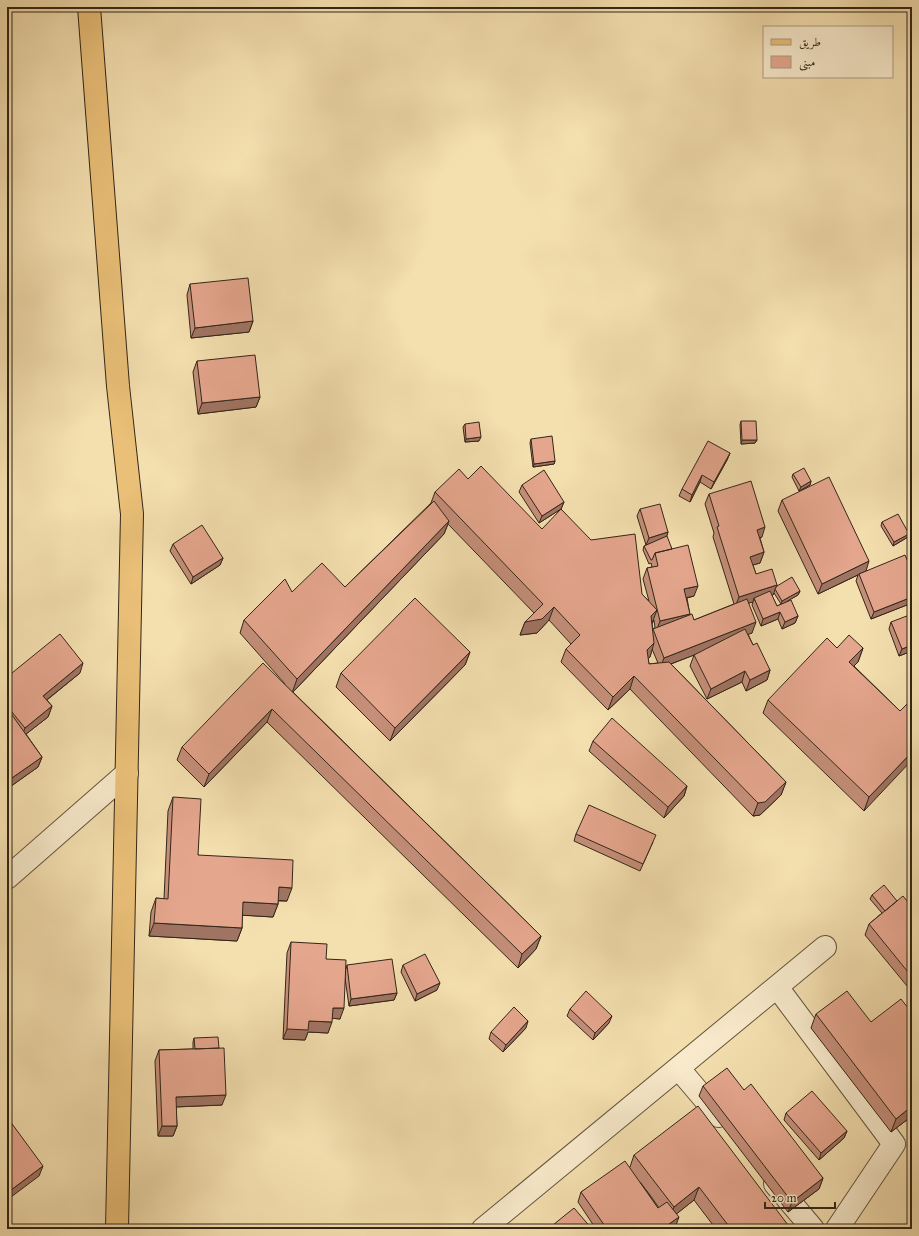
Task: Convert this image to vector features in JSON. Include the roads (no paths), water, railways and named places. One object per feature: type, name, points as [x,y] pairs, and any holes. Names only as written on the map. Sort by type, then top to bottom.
[{"type":"main road","points":[[89,7],[118,386],[132,514],[117,1229]]},
{"type":"street","points":[[7,878],[127,773]]},
{"type":"street","points":[[483,1229],[825,947]]},
{"type":"street","points":[[777,987],[894,1144],[837,1229]]},
{"type":"street","points":[[679,1068],[734,1134]]},
{"type":"street","points":[[763,1170],[813,1229]]}]
